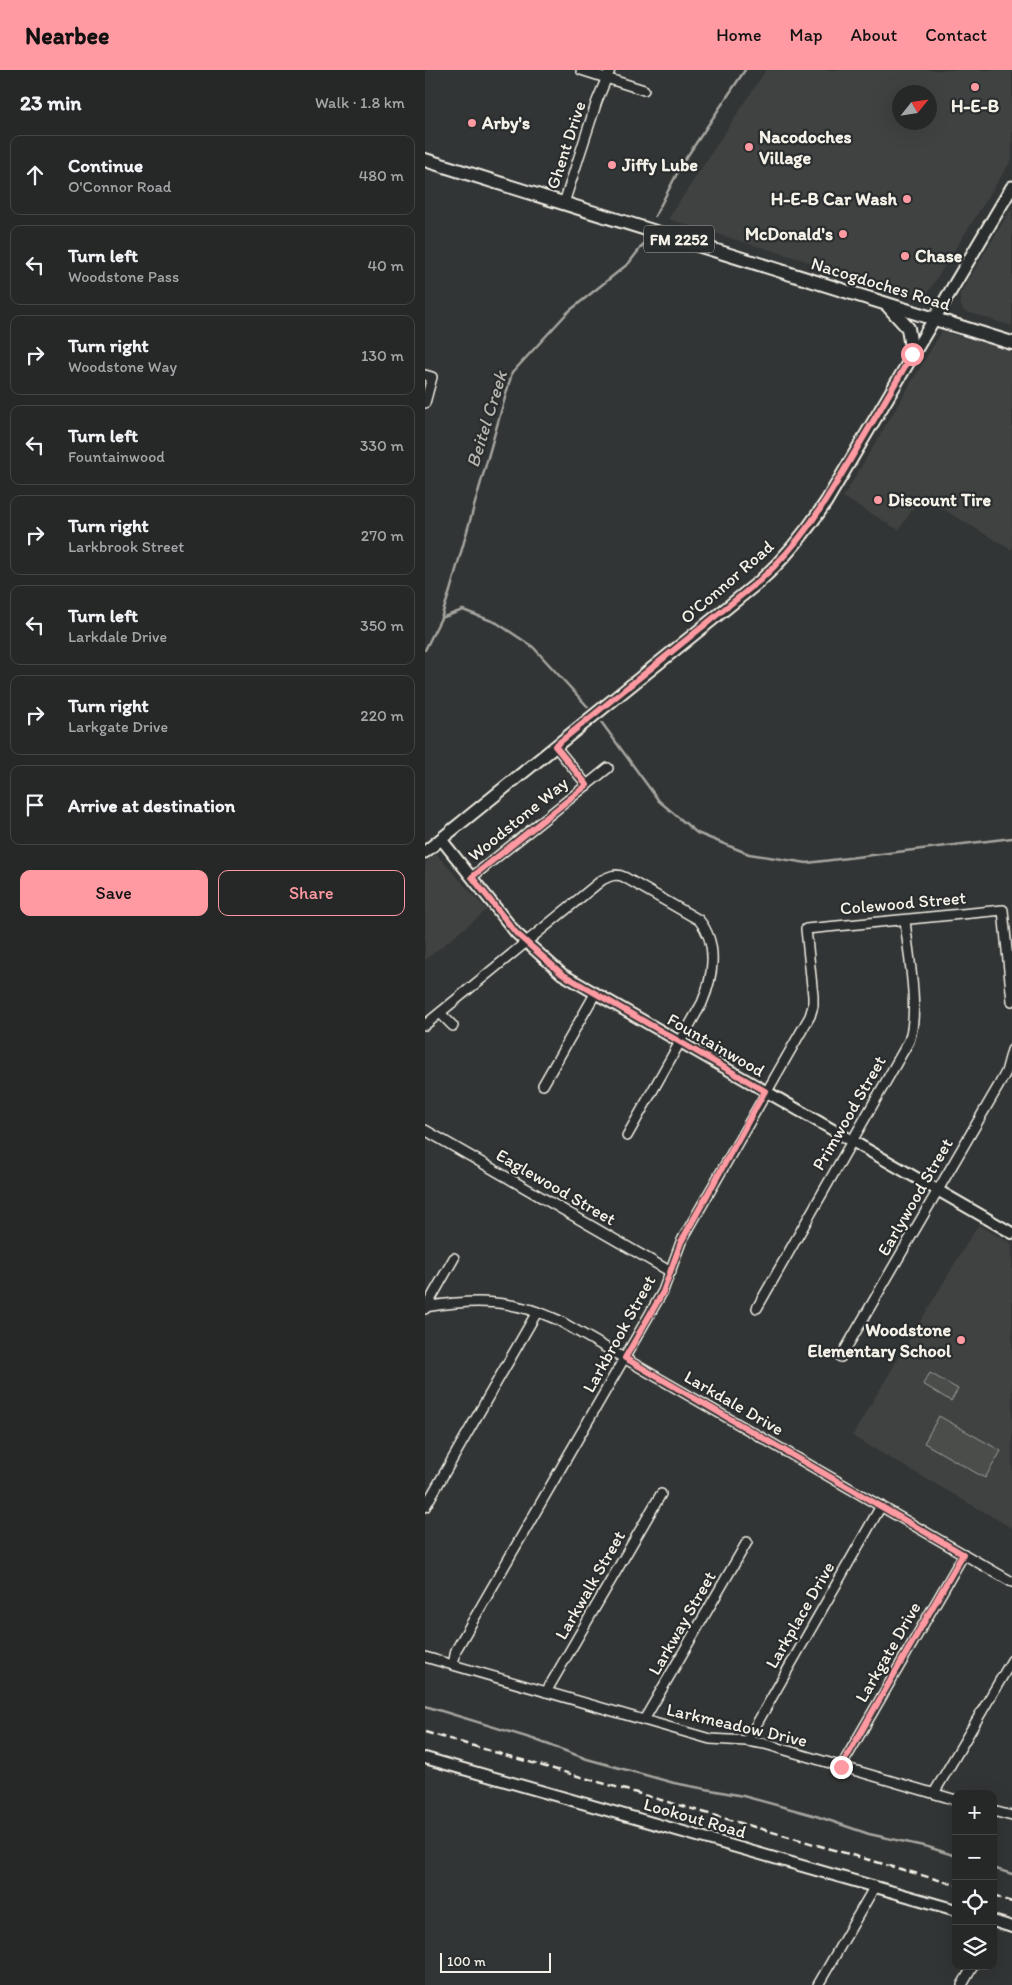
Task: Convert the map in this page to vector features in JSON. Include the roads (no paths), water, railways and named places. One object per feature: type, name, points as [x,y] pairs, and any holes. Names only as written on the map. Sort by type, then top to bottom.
[{"type":"main road","name":"Nacogdoches Road","points":[[425,160],[1012,344]]},
{"type":"main road","name":"O'Connor Road","points":[[425,852],[759,581],[781,561],[807,530],[826,502],[1012,187]]},
{"type":"main road","points":[[888,305],[908,328],[912,354]]},
{"type":"street","points":[[581,70],[608,74],[644,90]]},
{"type":"street","name":"Ghent Drive","points":[[564,203],[608,74]]},
{"type":"street","points":[[425,403],[428,376]]},
{"type":"street","points":[[555,746],[587,785]]},
{"type":"street","name":"Woodstone Way","points":[[472,877],[608,768]]},
{"type":"street","name":"Fountainwood","points":[[441,839],[526,942],[562,974],[1012,1234]]},
{"type":"street","points":[[425,1025],[602,880],[619,874],[641,886],[699,920],[707,930],[711,940],[712,956],[710,980],[702,1003],[627,1136]]},
{"type":"street","name":"Colewood Street","points":[[806,929],[1003,910],[1012,1000]]},
{"type":"street","name":"Primwood Street","points":[[757,1308],[851,1141],[895,1068],[913,1030],[915,1012],[905,920]]},
{"type":"street","name":"Larkbrook Street","points":[[453,1665],[456,1650],[663,1292],[681,1242],[765,1091],[805,1026],[813,1006],[806,929]]},
{"type":"street","points":[[543,1085],[595,994]]},
{"type":"street","points":[[440,1013],[453,1026]]},
{"type":"street","name":"Earlywood Street","points":[[841,1357],[999,1085],[1006,1072],[1012,1050]]},
{"type":"street","name":"Eaglewood Street","points":[[425,1130],[671,1272]]},
{"type":"street","points":[[425,1307],[454,1258]]},
{"type":"street","name":"Larkdale Drive","points":[[425,1307],[461,1301],[479,1301],[510,1305],[558,1320],[1012,1582]]},
{"type":"street","points":[[425,1507],[537,1312]]},
{"type":"street","name":"Larkwalk Street","points":[[546,1692],[661,1494]]},
{"type":"street","name":"Larkplace Drive","points":[[747,1740],[881,1506]]},
{"type":"street","name":"Larkway Street","points":[[645,1720],[747,1542]]},
{"type":"street","name":"Larkgate Drive","points":[[841,1767],[963,1554]]},
{"type":"street","name":"Larkmeadow Drive","points":[[425,1657],[711,1739],[747,1740],[765,1744],[952,1799]]},
{"type":"street","points":[[934,1793],[1012,1660]]},
{"type":"street","name":"Lookout Road","points":[[425,1758],[952,1909]]},
{"type":"street","points":[[997,1812],[1012,1816]]},
{"type":"street","points":[[818,1985],[875,1886]]},
{"type":"street","points":[[997,1925],[1012,1927]]},
{"type":"street","points":[[962,1985],[971,1970]]},
{"type":"waterway","name":"Beitel Creek","points":[[655,216],[682,164],[745,70]]},
{"type":"waterway","name":"Beitel Creek","points":[[425,650],[441,618],[450,591],[512,373],[568,312],[629,263],[645,242]]},
{"type":"waterway","points":[[441,618],[463,610],[497,623],[533,647],[588,707]]},
{"type":"waterway","points":[[602,723],[659,801],[697,833],[749,854],[807,863],[1012,838]]},
{"type":"waterway","points":[[425,1706],[533,1739],[587,1759],[674,1783],[743,1796],[813,1815],[869,1834],[928,1847],[952,1855]]},
{"type":"waterway","points":[[997,1869],[1012,1874]]},
{"type":"railway","points":[[425,1732],[952,1884]]},
{"type":"railway","points":[[997,1897],[1012,1902]]},
{"type":"place","name":"H-E-B","points":[[975,87]]},
{"type":"place","name":"Arby's","points":[[472,123]]},
{"type":"place","name":"Nacodoches Village","points":[[749,147]]},
{"type":"place","name":"Jiffy Lube","points":[[612,165]]},
{"type":"place","name":"H-E-B Car Wash","points":[[907,199]]},
{"type":"place","name":"McDonald's","points":[[843,234]]},
{"type":"place","name":"Chase","points":[[905,256]]},
{"type":"place","name":"Discount Tire","points":[[878,500]]},
{"type":"place","name":"Woodstone Elementary School","points":[[961,1340]]}]
